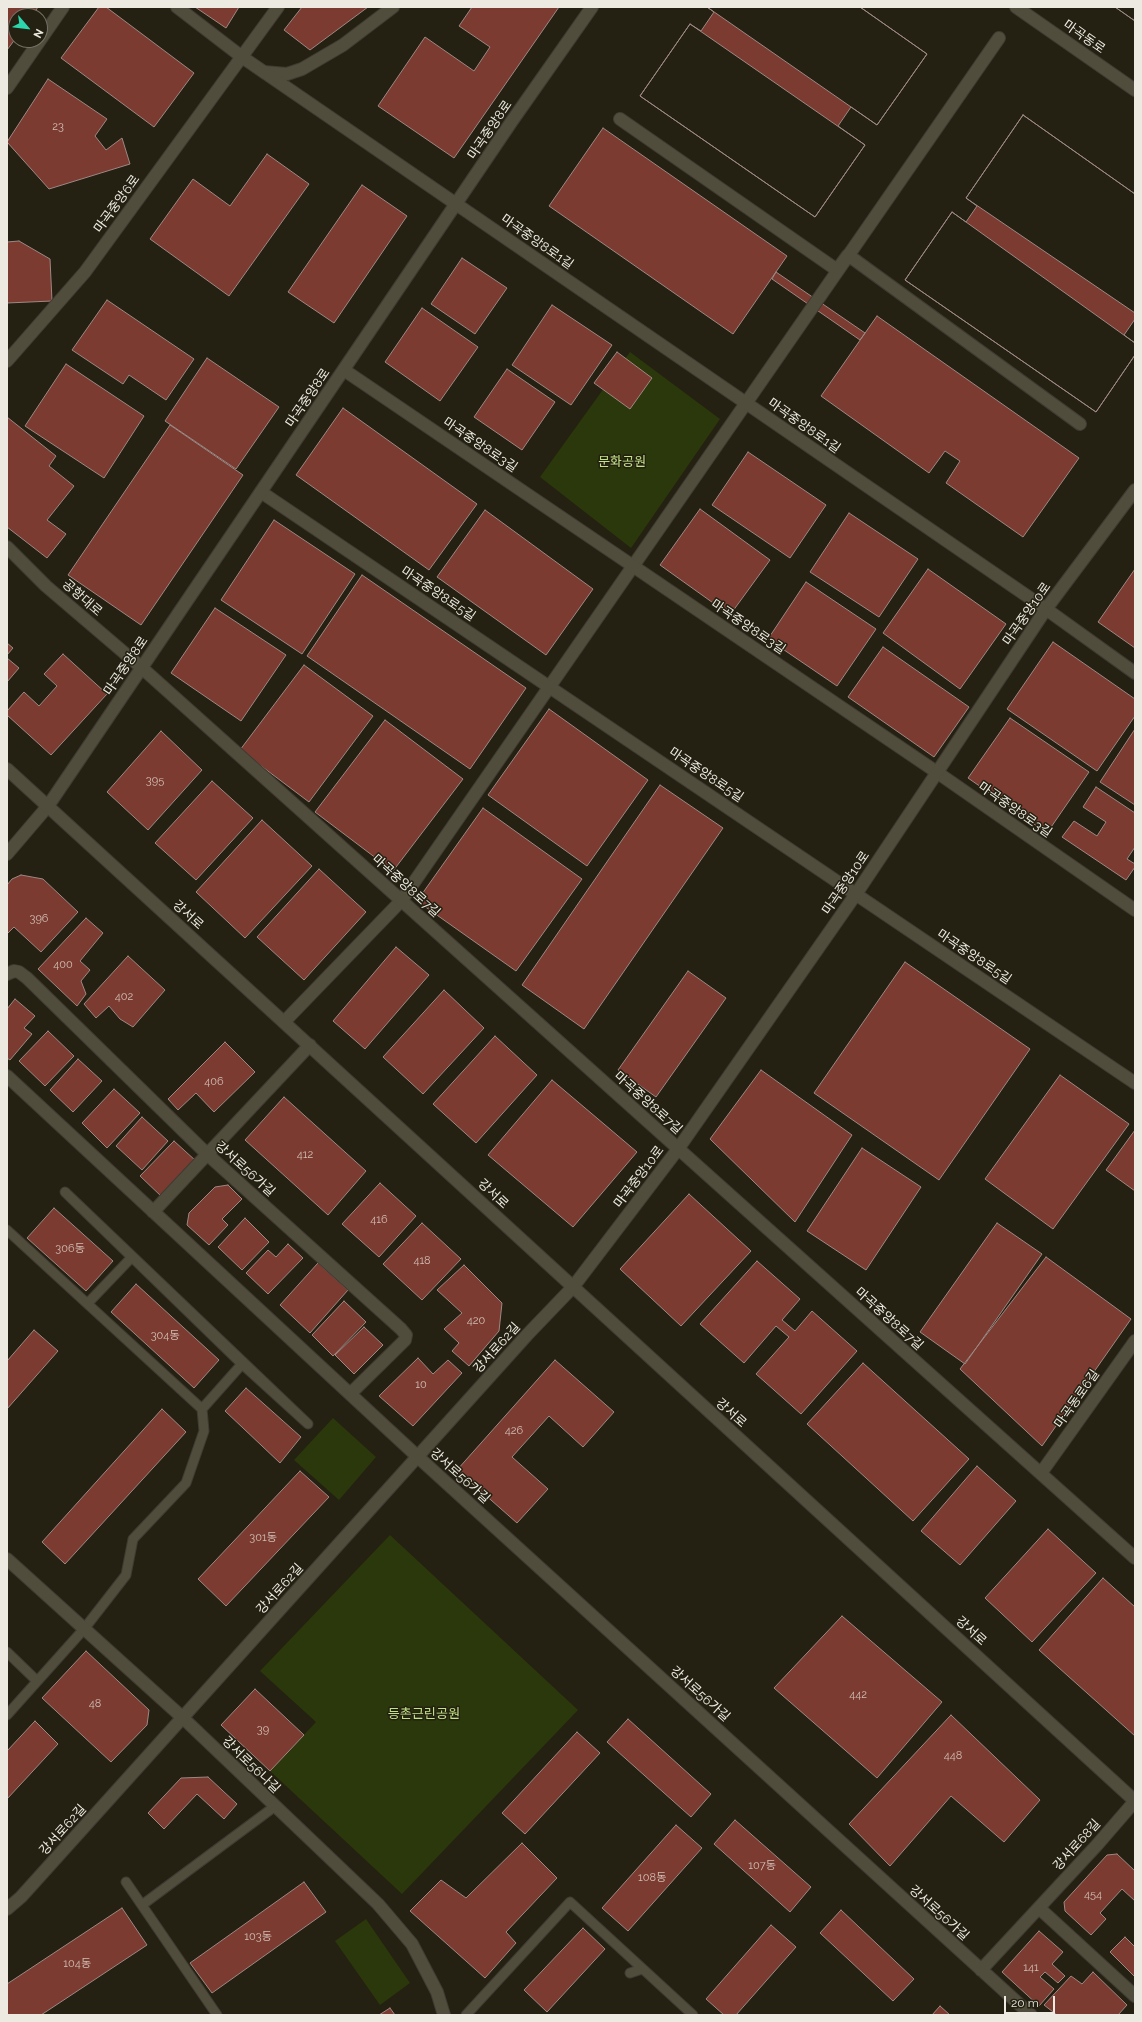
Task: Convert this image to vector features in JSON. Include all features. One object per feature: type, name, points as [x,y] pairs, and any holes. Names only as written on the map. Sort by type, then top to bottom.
[{"type":"street","points":[[7,88],[63,7]]},
{"type":"street","points":[[177,7],[242,57],[456,203]]},
{"type":"street","name":"마곡중앙6로","points":[[7,361],[85,272],[278,7]]},
{"type":"street","points":[[264,72],[287,74],[302,69],[343,45],[393,7]]},
{"type":"street","name":"마곡중앙8로","points":[[48,806],[456,203],[592,7]]},
{"type":"street","name":"마곡동로","points":[[1016,7],[1135,90]]},
{"type":"street","points":[[284,1022],[401,900],[745,402],[999,38]]},
{"type":"street","points":[[620,119],[837,270]]},
{"type":"street","name":"마곡중앙8로1길","points":[[456,203],[1046,609],[1135,673]]},
{"type":"street","points":[[848,255],[1080,424]]},
{"type":"street","name":"마곡중앙8로3길","points":[[344,370],[938,773],[1135,910]]},
{"type":"street","name":"마곡중앙10로","points":[[573,1287],[678,1149],[856,894],[1046,609],[1135,490]]},
{"type":"street","name":"마곡중앙8로5길","points":[[261,492],[1135,1083]]},
{"type":"street","name":"공항대로","points":[[7,546],[46,586],[142,668]]},
{"type":"street","name":"마곡중앙8로7길","points":[[142,668],[1135,1558]]},
{"type":"street","name":"강서로","points":[[7,769],[1135,1801]]},
{"type":"street","points":[[7,854],[48,806]]},
{"type":"street","name":"강서로56가길","points":[[7,974],[14,971],[19,972],[27,978],[207,1154],[406,1335],[405,1340],[350,1394]]},
{"type":"street","points":[[153,1212],[310,1045]]},
{"type":"street","name":"강서로56가길","points":[[7,1076],[418,1457],[1031,2015]]},
{"type":"street","name":"강서로62길","points":[[7,1909],[21,1898],[527,1335],[573,1287]]},
{"type":"street","name":"마곡동로6길","points":[[1041,1473],[1135,1341]]},
{"type":"street","name":"강서로56나길","points":[[7,1559],[183,1718],[274,1807],[378,1904],[412,1944],[437,1992],[444,2015]]},
{"type":"street","name":"강서로68길","points":[[981,1970],[1097,1845],[1135,1801]]},
{"type":"street","points":[[1039,1908],[1135,1996]]},
{"type":"lane","points":[[68,1195],[308,1424],[242,1364],[132,1257],[68,1195]]},
{"type":"lane","points":[[7,1230],[202,1409],[204,1431],[186,1483],[133,1539],[126,1575],[84,1629],[7,1715]]},
{"type":"lane","points":[[88,1303],[132,1257]]},
{"type":"lane","points":[[202,1409],[242,1364]]},
{"type":"lane","points":[[7,1652],[37,1681]]},
{"type":"lane","points":[[142,1905],[274,1807]]},
{"type":"lane","points":[[126,1882],[217,2015]]},
{"type":"lane","points":[[466,2015],[570,1902],[693,2015]]},
{"type":"lane","points":[[630,1973],[642,1969]]},
{"type":"green space","name":"문화공원","points":[[630,352],[720,419],[631,548],[540,477]]},
{"type":"green space","points":[[333,1418],[376,1457],[339,1500],[294,1460]]},
{"type":"green space","name":"등촌근린공원","points":[[390,1535],[578,1710],[402,1894],[270,1771],[316,1722],[260,1671]]},
{"type":"green space","points":[[366,1919],[410,1983],[380,2005],[335,1941]]},
{"type":"building","points":[[7,7],[38,7],[8,8],[8,48],[7,50]]},
{"type":"building","points":[[99,7],[106,7],[194,73],[154,127],[61,58]]},
{"type":"building","points":[[195,7],[239,7],[226,28]]},
{"type":"building","points":[[302,7],[368,7],[310,50],[284,30]]},
{"type":"building","points":[[472,7],[559,7],[454,158],[378,106],[425,37],[474,71],[490,47],[459,26]]},
{"type":"building","points":[[707,7],[860,7],[927,54],[877,125]]},
{"type":"building","points":[[707,7],[860,7],[927,54],[877,125],[851,107],[838,126],[865,145],[815,217],[640,96],[690,24],[701,31],[714,12]]},
{"type":"building","points":[[1115,7],[1135,7],[1135,21]]},
{"type":"building","points":[[1115,7],[1135,7],[1135,21]]},
{"type":"building","points":[[690,24],[865,145],[815,217],[640,96]]},
{"type":"building","points":[[48,79],[107,119],[95,136],[106,150],[122,138],[130,164],[49,189],[7,142]]},
{"type":"building","points":[[1023,115],[1135,194],[1135,313],[966,198]]},
{"type":"building","points":[[1023,115],[1135,194],[1135,319],[1124,335],[1135,343],[1135,355],[1096,412],[905,280],[952,212],[966,222],[977,206],[966,198]]},
{"type":"building","points":[[603,128],[787,256],[733,334],[549,206]]},
{"type":"building","points":[[267,154],[309,184],[229,296],[150,239],[193,179],[230,206]]},
{"type":"building","points":[[362,185],[407,216],[334,323],[288,292]]},
{"type":"building","points":[[952,212],[1135,343],[1135,355],[1096,412],[905,280]]},
{"type":"building","points":[[19,241],[50,259],[52,301],[7,303],[7,242]]},
{"type":"building","points":[[462,258],[507,288],[475,334],[431,304]]},
{"type":"building","points":[[776,272],[865,333],[860,340],[772,279]]},
{"type":"building","points":[[107,300],[194,359],[166,400],[129,375],[123,384],[72,350]]},
{"type":"building","points":[[552,305],[612,345],[571,405],[512,365]]},
{"type":"building","points":[[422,308],[478,347],[440,401],[385,362]]},
{"type":"building","points":[[877,316],[1079,458],[1023,537],[946,483],[960,461],[945,451],[929,473],[821,396]]},
{"type":"building","points":[[617,352],[652,378],[630,409],[594,383]]},
{"type":"building","points":[[207,358],[279,407],[236,469],[165,421]]},
{"type":"building","points":[[66,364],[144,416],[104,478],[25,426]]},
{"type":"building","points":[[507,369],[555,402],[522,450],[474,417]]},
{"type":"building","points":[[343,408],[477,504],[429,570],[296,475]]},
{"type":"building","points":[[7,417],[56,456],[49,466],[74,486],[47,520],[66,534],[47,558],[7,527]]},
{"type":"building","points":[[170,425],[243,475],[141,625],[68,575]]},
{"type":"building","points":[[748,452],[826,505],[790,558],[712,505]]},
{"type":"building","points":[[700,509],[770,560],[730,615],[660,565]]},
{"type":"building","points":[[485,510],[593,589],[546,655],[437,577]]},
{"type":"building","points":[[849,513],[918,559],[879,617],[810,572]]},
{"type":"building","points":[[274,520],[355,574],[302,654],[221,600]]},
{"type":"building","points":[[928,569],[1006,624],[960,689],[883,633]]},
{"type":"building","points":[[1135,569],[1135,648],[1098,622]]},
{"type":"building","points":[[362,575],[526,688],[470,769],[307,656]]},
{"type":"building","points":[[806,582],[876,629],[837,686],[768,639]]},
{"type":"building","points":[[215,608],[286,655],[241,721],[171,673]]},
{"type":"building","points":[[1053,642],[1135,699],[1135,716],[1097,771],[1007,709]]},
{"type":"building","points":[[7,643],[13,648],[7,655]]},
{"type":"building","points":[[883,647],[969,707],[934,757],[848,697]]},
{"type":"building","points":[[63,654],[107,694],[51,755],[7,715],[7,711],[24,692],[39,706],[57,686],[44,674]]},
{"type":"building","points":[[7,658],[19,668],[7,682]]},
{"type":"building","points":[[304,665],[373,716],[309,802],[240,750]]},
{"type":"building","points":[[549,709],[648,780],[587,866],[488,795]]},
{"type":"building","points":[[1010,718],[1089,772],[1047,833],[968,778]]},
{"type":"building","points":[[385,720],[463,779],[393,871],[315,812]]},
{"type":"building","points":[[1135,729],[1135,805],[1100,782]]},
{"type":"building","points":[[161,731],[202,770],[148,830],[107,792]]},
{"type":"building","points":[[212,781],[253,818],[196,880],[155,843]]},
{"type":"building","points":[[660,785],[723,828],[584,1029],[522,985]]},
{"type":"building","points":[[1096,787],[1135,813],[1135,847],[1127,859],[1135,864],[1135,867],[1126,880],[1062,837],[1074,821],[1097,836],[1106,822],[1083,807]]},
{"type":"building","points":[[483,808],[582,879],[516,971],[417,901]]},
{"type":"building","points":[[262,820],[312,866],[245,938],[196,892]]},
{"type":"building","points":[[319,869],[366,912],[304,980],[257,937]]},
{"type":"building","points":[[21,875],[43,879],[78,912],[41,952],[14,927],[7,934],[7,885],[12,879]]},
{"type":"building","points":[[86,918],[103,933],[80,961],[90,970],[81,981],[86,994],[77,1006],[38,969]]},
{"type":"building","points":[[396,947],[429,975],[365,1049],[333,1021]]},
{"type":"building","points":[[128,956],[165,990],[133,1027],[120,1019],[109,1006],[96,1018],[84,1004]]},
{"type":"building","points":[[905,962],[1030,1049],[939,1180],[814,1093]]},
{"type":"building","points":[[688,971],[726,998],[656,1097],[618,1070]]},
{"type":"building","points":[[444,990],[484,1028],[423,1094],[383,1057]]},
{"type":"building","points":[[15,999],[35,1016],[24,1028],[32,1034],[10,1060],[7,1058],[7,1009]]},
{"type":"building","points":[[48,1031],[74,1056],[45,1086],[19,1061]]},
{"type":"building","points":[[495,1036],[537,1075],[476,1143],[433,1104]]},
{"type":"building","points":[[225,1042],[255,1072],[214,1112],[196,1093],[178,1110],[168,1099]]},
{"type":"building","points":[[78,1059],[102,1081],[73,1112],[50,1090]]},
{"type":"building","points":[[761,1070],[852,1135],[795,1222],[710,1139]]},
{"type":"building","points":[[1060,1075],[1129,1124],[1053,1229],[985,1179]]},
{"type":"building","points":[[552,1080],[637,1152],[573,1227],[488,1155]]},
{"type":"building","points":[[114,1089],[140,1113],[107,1148],[82,1123]]},
{"type":"building","points":[[284,1097],[366,1171],[328,1215],[245,1140]]},
{"type":"building","points":[[142,1117],[168,1141],[142,1170],[116,1146]]},
{"type":"building","points":[[1135,1130],[1135,1191],[1106,1170]]},
{"type":"building","points":[[174,1141],[196,1161],[162,1197],[140,1176]]},
{"type":"building","points":[[862,1148],[921,1187],[866,1270],[807,1231]]},
{"type":"building","points":[[380,1183],[416,1216],[379,1257],[342,1224]]},
{"type":"building","points":[[228,1185],[242,1199],[222,1219],[228,1225],[209,1245],[187,1225],[189,1213],[215,1187]]},
{"type":"building","points":[[689,1194],[751,1251],[681,1326],[620,1269]]},
{"type":"building","points":[[54,1208],[113,1261],[86,1291],[27,1238]]},
{"type":"building","points":[[245,1218],[269,1242],[242,1270],[218,1247]]},
{"type":"building","points":[[422,1223],[461,1259],[422,1300],[383,1264]]},
{"type":"building","points":[[997,1223],[1042,1254],[965,1364],[920,1332]]},
{"type":"building","points":[[288,1244],[303,1258],[268,1294],[246,1273],[268,1250],[276,1257]]},
{"type":"building","points":[[1046,1257],[1131,1319],[1042,1446],[960,1369]]},
{"type":"building","points":[[757,1261],[800,1299],[782,1320],[795,1331],[812,1311],[857,1351],[801,1414],[756,1374],[789,1337],[776,1326],[744,1363],[700,1324]]},
{"type":"building","points":[[318,1263],[348,1290],[310,1333],[280,1305]]},
{"type":"building","points":[[464,1265],[502,1303],[499,1331],[469,1366],[452,1351],[459,1343],[444,1329],[462,1313],[437,1290]]},
{"type":"building","points":[[136,1284],[219,1360],[194,1388],[111,1312]]},
{"type":"building","points":[[344,1301],[366,1322],[333,1356],[312,1335]]},
{"type":"building","points":[[364,1327],[383,1345],[354,1374],[335,1355]]},
{"type":"building","points":[[34,1330],[58,1351],[7,1409],[7,1361]]},
{"type":"building","points":[[418,1358],[433,1374],[448,1360],[462,1373],[413,1426],[379,1396]]},
{"type":"building","points":[[555,1360],[614,1412],[583,1447],[549,1416],[512,1457],[548,1489],[517,1523],[457,1470]]},
{"type":"building","points":[[863,1363],[969,1459],[913,1521],[807,1424]]},
{"type":"building","points":[[246,1388],[301,1437],[280,1463],[225,1411]]},
{"type":"building","points":[[162,1409],[186,1432],[65,1564],[42,1542]]},
{"type":"building","points":[[977,1466],[1016,1501],[960,1565],[921,1531]]},
{"type":"building","points":[[300,1471],[329,1497],[226,1606],[198,1579]]},
{"type":"building","points":[[1048,1529],[1096,1573],[1032,1642],[985,1598]]},
{"type":"building","points":[[1103,1578],[1135,1607],[1135,1736],[1039,1650]]},
{"type":"building","points":[[842,1616],[942,1702],[877,1778],[774,1688]]},
{"type":"building","points":[[86,1651],[149,1710],[147,1725],[111,1762],[42,1698]]},
{"type":"building","points":[[255,1689],[304,1735],[270,1771],[221,1725]]},
{"type":"building","points":[[951,1715],[1040,1800],[1004,1842],[951,1796],[890,1866],[849,1824]]},
{"type":"building","points":[[628,1719],[711,1794],[691,1817],[607,1742]]},
{"type":"building","points":[[35,1721],[58,1744],[7,1799],[7,1751]]},
{"type":"building","points":[[577,1732],[600,1753],[525,1834],[502,1813]]},
{"type":"building","points":[[208,1777],[237,1804],[224,1819],[197,1794],[164,1829],[148,1813],[181,1778]]},
{"type":"building","points":[[735,1820],[811,1887],[790,1912],[714,1844]]},
{"type":"building","points":[[676,1825],[702,1848],[628,1931],[602,1908]]},
{"type":"building","points":[[522,1843],[557,1878],[506,1932],[516,1943],[485,1978],[410,1911],[441,1880],[466,1898]]},
{"type":"building","points":[[1117,1854],[1135,1871],[1135,1901],[1122,1889],[1100,1913],[1106,1919],[1091,1935],[1065,1911],[1064,1902],[1107,1855]]},
{"type":"building","points":[[304,1882],[326,1912],[212,1993],[190,1963]]},
{"type":"building","points":[[122,1908],[147,1945],[41,2015],[7,2015],[7,1984]]},
{"type":"building","points":[[841,1910],[914,1979],[893,2001],[820,1933]]},
{"type":"building","points":[[771,1925],[796,1947],[736,2015],[724,2015],[706,1999]]},
{"type":"building","points":[[583,1928],[605,1949],[547,2012],[524,1990]]},
{"type":"building","points":[[1039,1931],[1063,1952],[1052,1964],[1065,1976],[1058,1983],[1045,1972],[1040,1977],[1054,1989],[1039,2006],[1002,1972]]},
{"type":"building","points":[[1125,1937],[1135,1947],[1135,1977],[1110,1952]]},
{"type":"building","points":[[1093,1972],[1127,2005],[1118,2015],[1057,2015],[1044,2005],[1071,1976],[1082,1984]]},
{"type":"building","points":[[940,2006],[950,2015],[932,2015]]},
{"type":"building","points":[[390,2008],[395,2015],[379,2015]]}]
